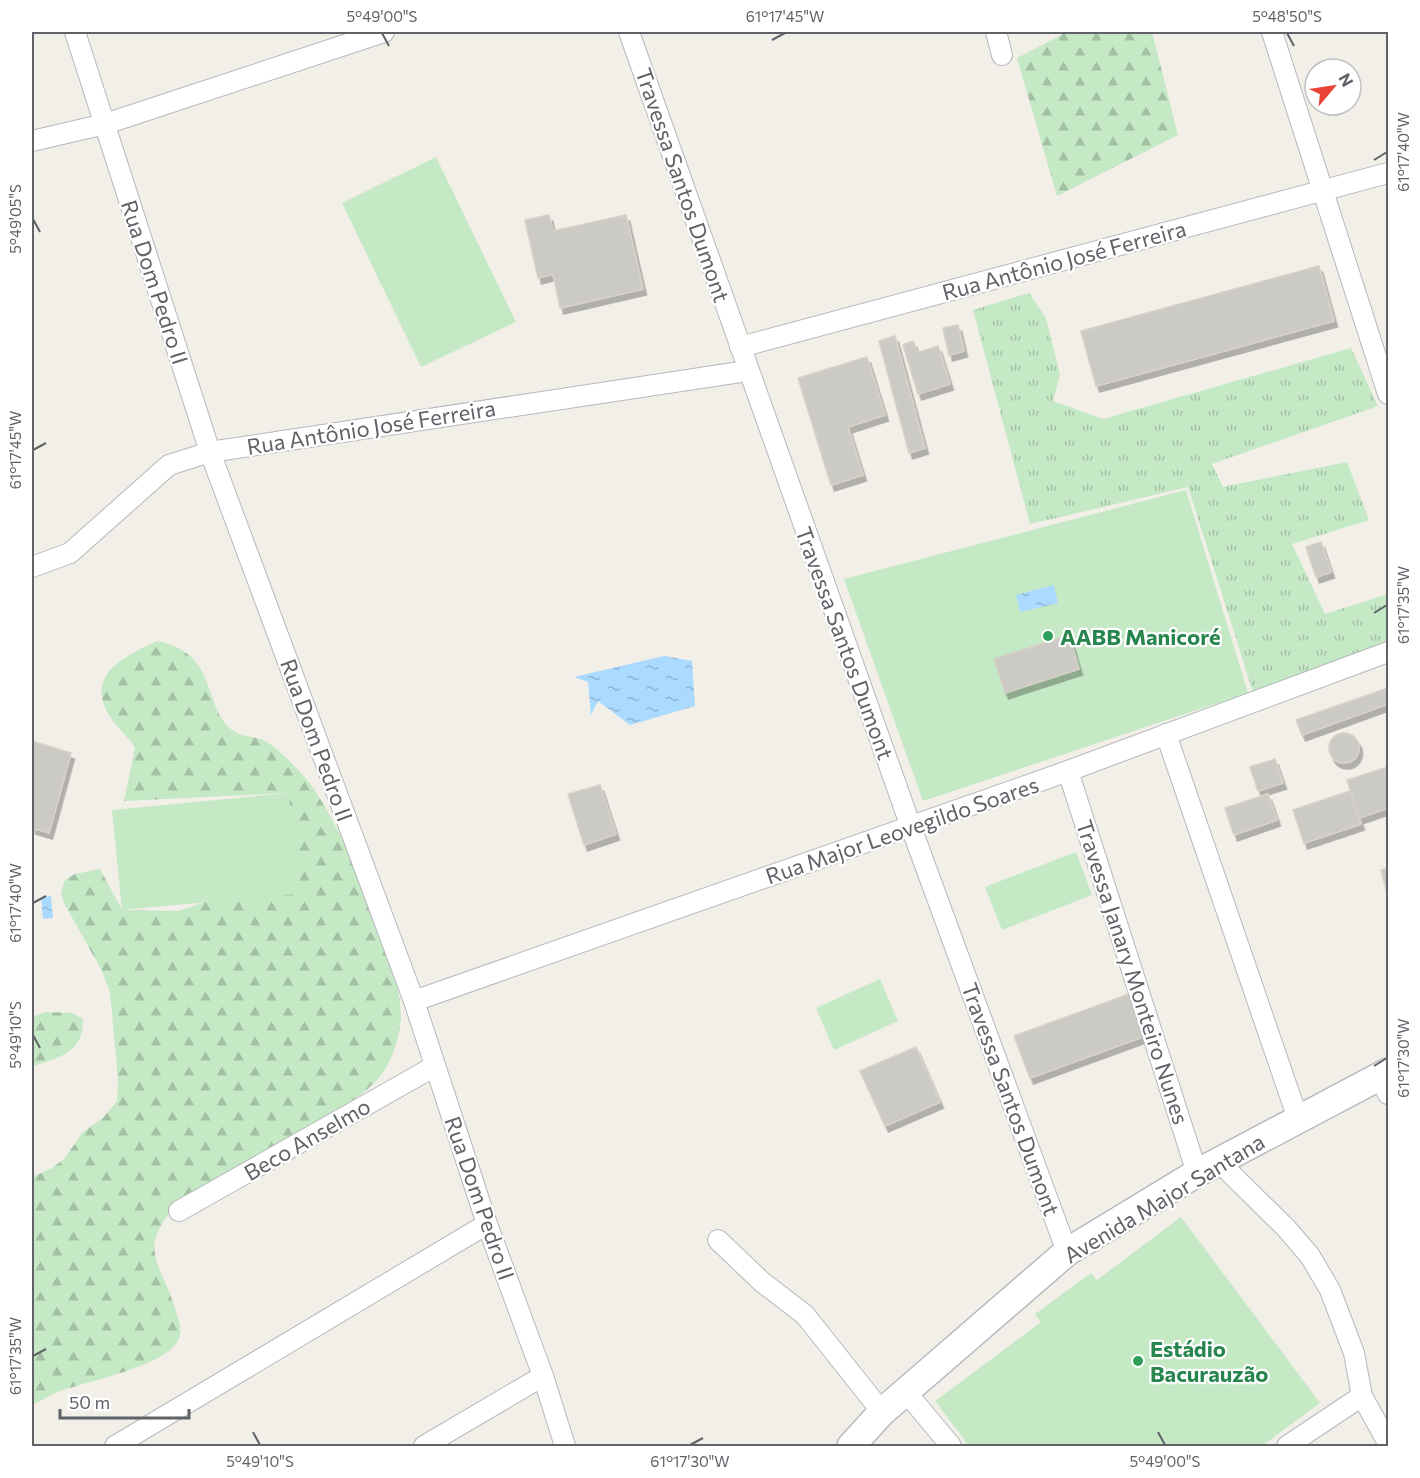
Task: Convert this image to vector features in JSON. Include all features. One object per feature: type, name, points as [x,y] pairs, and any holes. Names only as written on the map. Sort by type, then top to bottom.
[{"type":"street","name":"Rua Dom Pedro II","points":[[75,32],[210,452],[414,1001],[487,1224],[543,1376],[565,1446]]},
{"type":"street","points":[[32,141],[105,124],[384,32]]},
{"type":"street","name":"Travessa Santos Dumont","points":[[629,32],[747,371],[1067,1252]]},
{"type":"street","points":[[996,32],[1002,55]]},
{"type":"street","points":[[1272,32],[1389,394]]},
{"type":"street","name":"Rua Antônio José Ferreira","points":[[740,347],[1389,173]]},
{"type":"street","name":"Rua Antônio José Ferreira","points":[[32,567],[70,553],[169,465],[210,452],[747,371]]},
{"type":"street","name":"Rua Major Leovegildo Soares","points":[[414,1001],[1068,771],[1389,652]]},
{"type":"street","points":[[1166,734],[1298,1119]]},
{"type":"street","name":"Travessa Janary Monteiro Nunes","points":[[1068,771],[1208,1168]]},
{"type":"street","name":"Beco Anselmo","points":[[179,1211],[435,1066]]},
{"type":"street","name":"Avenida Major Santana","points":[[851,1446],[882,1412],[1067,1252],[1208,1168],[1298,1119],[1385,1081]]},
{"type":"street","points":[[1208,1168],[1286,1228],[1310,1256],[1330,1290],[1354,1353],[1362,1395],[1389,1443]]},
{"type":"street","points":[[115,1446],[487,1224]]},
{"type":"street","points":[[718,1240],[762,1282],[805,1315],[882,1412]]},
{"type":"street","points":[[424,1446],[543,1376]]},
{"type":"street","points":[[906,1392],[951,1446]]},
{"type":"street","points":[[1287,1446],[1362,1395]]},
{"type":"green space","points":[[1067,32],[1152,32],[1178,135],[1057,196],[1017,58]]},
{"type":"green space","points":[[436,157],[516,322],[421,367],[342,203]]},
{"type":"green space","points":[[1029,293],[1046,318],[1060,375],[1053,401],[1103,419],[1351,348],[1378,406],[1212,464],[1223,487],[1347,462],[1369,520],[1292,544],[1325,614],[1388,594],[1388,646],[1253,692],[1188,487],[1030,524],[973,310]]},
{"type":"green space","name":"AABB Manicoré","points":[[1186,490],[1248,693],[923,801],[844,579]]},
{"type":"green space","points":[[157,641],[178,648],[192,658],[202,671],[219,713],[227,725],[239,734],[267,742],[288,759],[311,785],[354,864],[381,930],[392,963],[398,992],[401,1016],[399,1031],[391,1058],[383,1073],[370,1087],[342,1107],[181,1200],[166,1217],[158,1232],[155,1256],[180,1326],[179,1338],[172,1348],[143,1365],[69,1388],[32,1405],[32,1177],[52,1168],[64,1159],[83,1132],[103,1118],[117,1101],[118,1079],[110,992],[101,969],[65,905],[61,893],[65,880],[75,874],[100,869],[122,910],[177,911],[216,899],[288,793],[124,801],[135,748],[111,718],[104,703],[102,690],[104,679],[120,661]]},
{"type":"green space","points":[[289,793],[298,894],[122,910],[112,810]]},
{"type":"green space","points":[[1076,852],[1092,895],[1002,930],[985,887]]},
{"type":"green space","points":[[880,979],[898,1021],[834,1050],[816,1008]]},
{"type":"green space","points":[[46,1012],[72,1013],[83,1019],[82,1030],[79,1039],[68,1052],[32,1066],[32,1017]]},
{"type":"green space","name":"Estádio Bacurauzão","points":[[1181,1217],[1320,1403],[1262,1446],[969,1446],[935,1401],[1041,1322],[1035,1314],[1091,1273],[1097,1280]]},
{"type":"water","points":[[1054,585],[1058,603],[1020,612],[1016,595]]},
{"type":"water","points":[[664,656],[692,661],[695,706],[630,725],[598,701],[591,715],[588,682],[574,677]]},
{"type":"water","points":[[51,896],[53,918],[43,919],[41,897]]},
{"type":"building","points":[[549,215],[553,231],[626,215],[643,289],[560,308],[553,274],[538,278],[525,220]]},
{"type":"building","points":[[1319,266],[1334,321],[1096,386],[1081,331]]},
{"type":"building","points":[[958,325],[964,351],[949,355],[943,328]]},
{"type":"building","points":[[895,336],[925,448],[909,453],[879,341]]},
{"type":"building","points":[[913,341],[917,353],[938,346],[950,384],[918,394],[903,345]]},
{"type":"building","points":[[867,357],[885,415],[848,427],[863,475],[831,485],[798,378]]},
{"type":"building","points":[[1321,542],[1331,572],[1316,577],[1306,547]]},
{"type":"building","points":[[1069,635],[1079,669],[1005,693],[994,659]]},
{"type":"building","points":[[1388,688],[1388,704],[1302,735],[1296,720]]},
{"type":"building","points":[[1344,733],[1355,737],[1359,748],[1355,759],[1344,763],[1333,759],[1329,748],[1333,737]]},
{"type":"building","points":[[32,741],[71,753],[49,833],[32,828]]},
{"type":"building","points":[[1275,759],[1283,783],[1258,791],[1250,767]]},
{"type":"building","points":[[1388,767],[1388,808],[1359,818],[1347,780]]},
{"type":"building","points":[[600,785],[616,834],[584,845],[568,794]]},
{"type":"building","points":[[1350,791],[1361,824],[1304,843],[1293,810]]},
{"type":"building","points":[[1268,794],[1277,820],[1234,835],[1225,808]]},
{"type":"building","points":[[1388,868],[1388,896],[1381,870]]},
{"type":"building","points":[[1129,994],[1145,1036],[1030,1078],[1014,1036]]},
{"type":"building","points":[[916,1047],[940,1102],[885,1126],[860,1071]]},
{"type":"place","name":"AABB Manicoré","points":[[1048,636]]},
{"type":"place","name":"Estádio Bacurauzão","points":[[1138,1361]]}]
